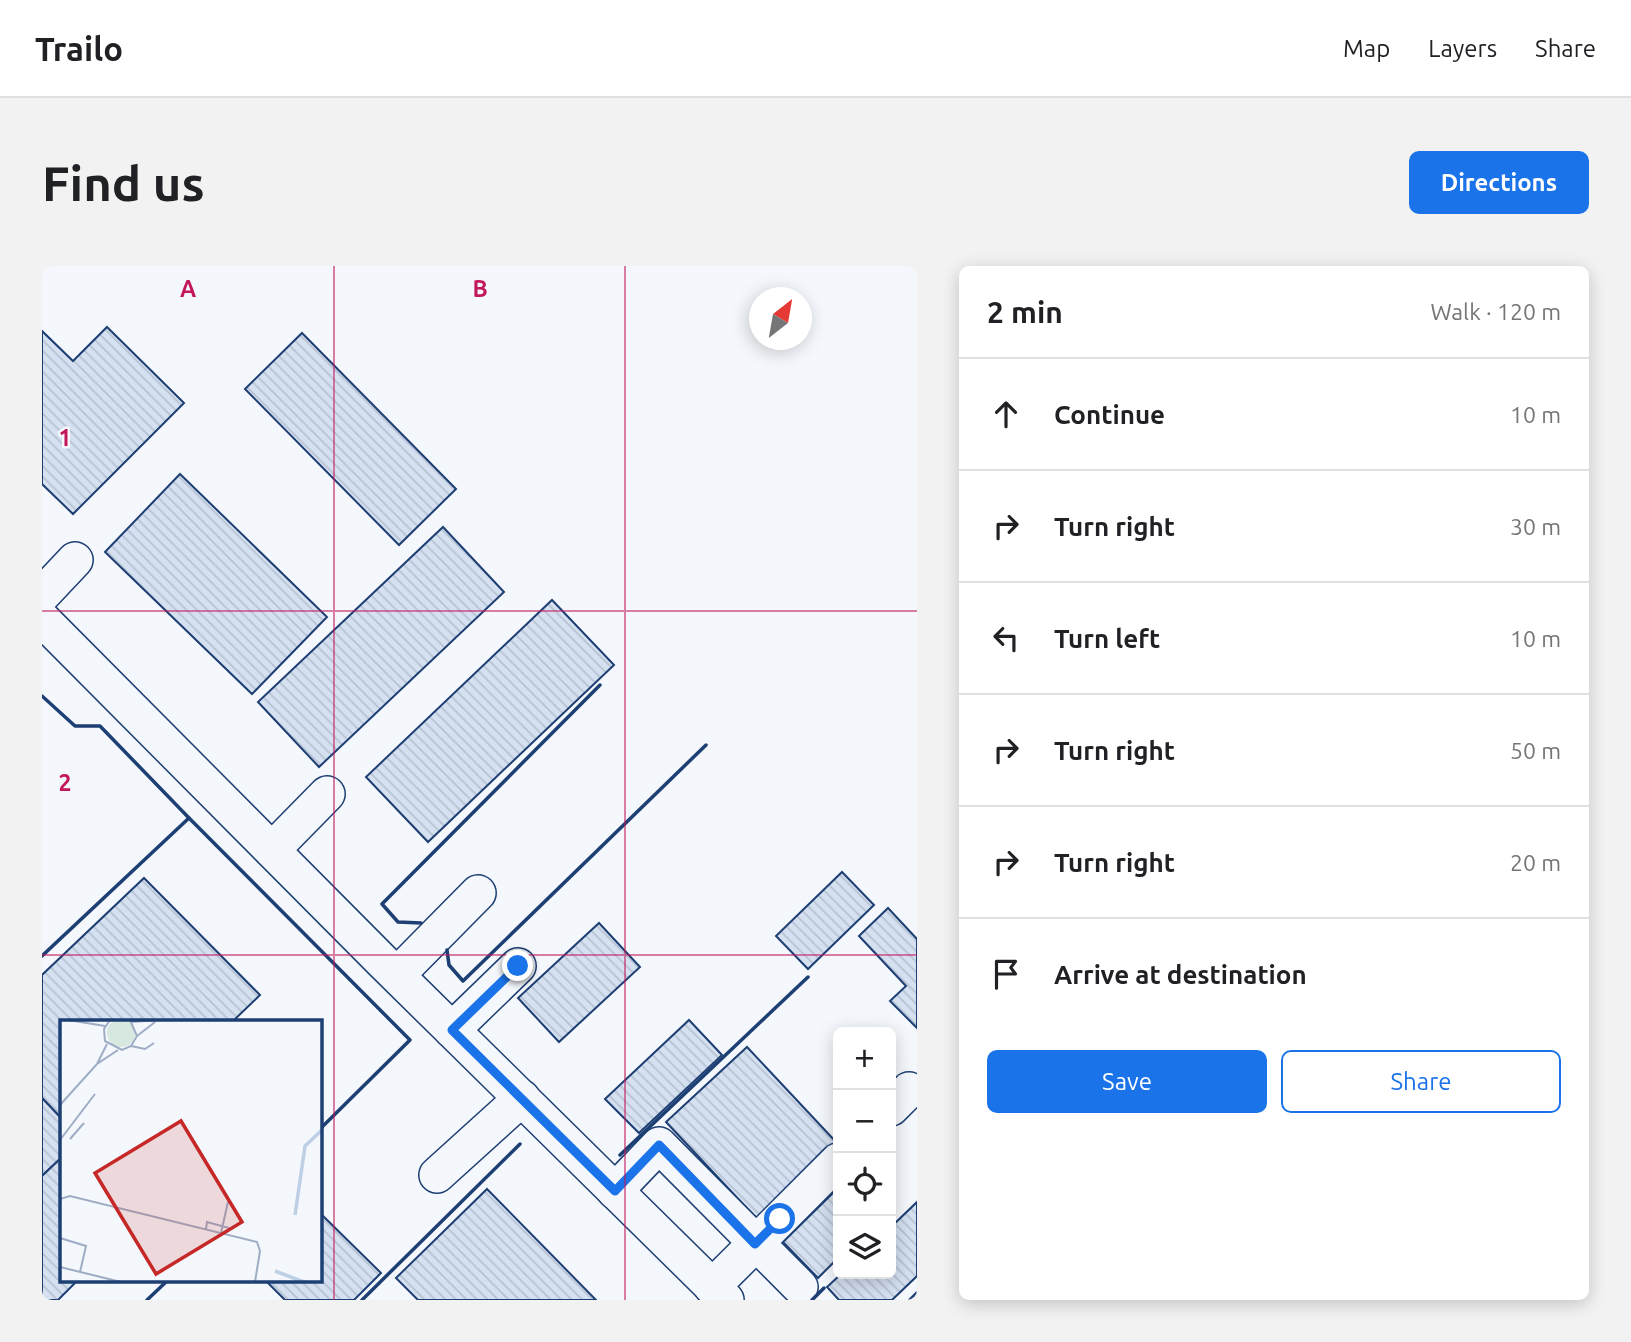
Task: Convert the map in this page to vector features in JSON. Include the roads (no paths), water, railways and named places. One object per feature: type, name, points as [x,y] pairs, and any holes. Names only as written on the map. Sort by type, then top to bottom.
[{"type":"lane","points":[[42,595],[75,561]]},
{"type":"lane","points":[[42,619],[719,1293],[755,1244],[833,1166]]},
{"type":"lane","points":[[272,850],[327,794]]},
{"type":"lane","points":[[397,975],[478,893]]},
{"type":"lane","points":[[452,1030],[518,966]]},
{"type":"lane","points":[[436,1175],[522,1098]]},
{"type":"lane","points":[[615,1191],[659,1145],[800,1287]]}]
